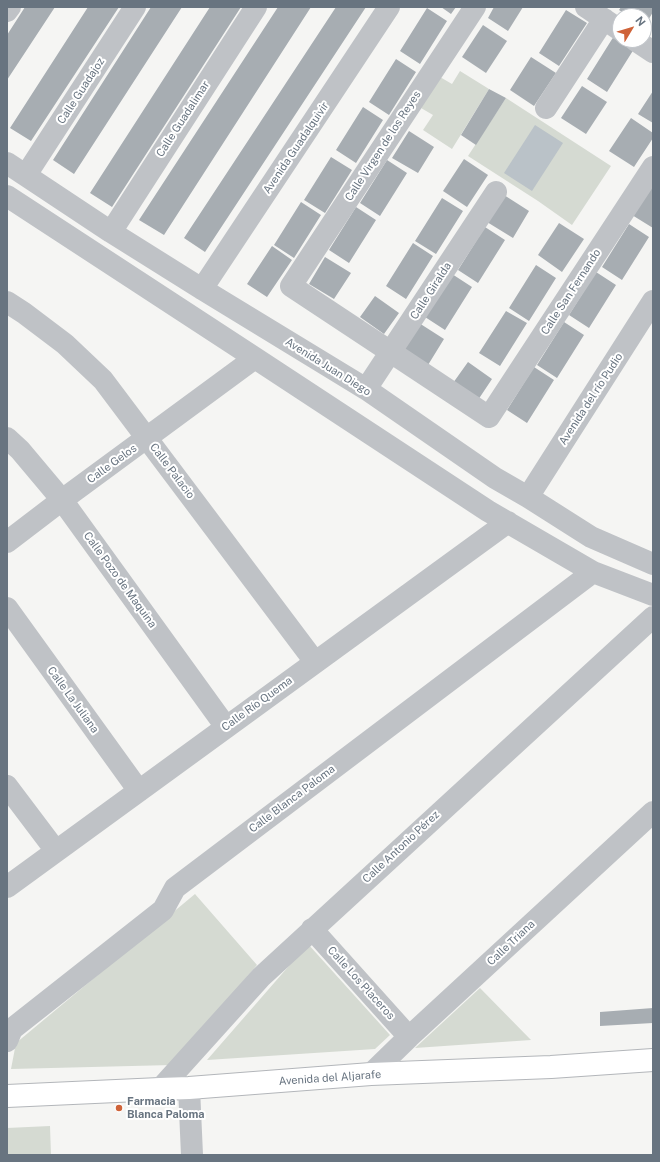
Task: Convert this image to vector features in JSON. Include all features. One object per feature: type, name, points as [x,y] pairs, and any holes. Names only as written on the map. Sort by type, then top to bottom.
[{"type":"main road","name":"Avenida del Aljarafe","points":[[7,1096],[189,1088],[371,1074],[551,1067],[653,1060]]},
{"type":"street","points":[[7,11],[10,7]]},
{"type":"street","name":"Calle Guadajoz","points":[[26,175],[135,7]]},
{"type":"street","name":"Calle Guadalimar","points":[[111,232],[256,7]]},
{"type":"street","name":"Avenida Guadalquivir","points":[[202,289],[389,7]]},
{"type":"street","name":"Calle Virgen de los Reyes","points":[[390,352],[291,286],[475,7]]},
{"type":"street","points":[[546,108],[612,25],[586,7]]},
{"type":"street","name":"Avenida Juan Diego","points":[[7,163],[111,232],[366,389],[495,478],[591,537],[653,564]]},
{"type":"street","name":"Calle San Fernando","points":[[390,352],[489,417],[653,167]]},
{"type":"street","name":"Calle Giralda","points":[[366,389],[496,192]]},
{"type":"street","points":[[7,196],[488,511],[593,572],[653,595]]},
{"type":"street","name":"Avenida del río Pudio","points":[[528,497],[653,301]]},
{"type":"street","name":"Calle Palacio","points":[[7,302],[65,344],[103,380],[315,662]]},
{"type":"street","name":"Calle Gelos","points":[[7,542],[255,358]]},
{"type":"street","name":"Calle Pozo de Maquina","points":[[7,438],[20,450],[62,500],[226,727]]},
{"type":"street","name":"Calle Río Quema","points":[[7,887],[508,522]]},
{"type":"street","name":"Calle Blanca Paloma","points":[[7,1041],[12,1029],[163,910],[175,888],[593,572]]},
{"type":"street","name":"Calle La Juliana","points":[[7,608],[139,791]]},
{"type":"street","name":"Calle Antonio Pérez","points":[[160,1089],[261,977],[653,617]]},
{"type":"street","points":[[7,786],[56,851]]},
{"type":"street","name":"Calle Triana","points":[[371,1074],[409,1037],[653,812]]},
{"type":"street","name":"Calle Los Placeros","points":[[312,929],[409,1037]]},
{"type":"street","points":[[189,1088],[192,1155]]},
{"type":"shaded area","points":[[460,71],[489,89],[452,149],[423,130],[433,115],[421,108],[440,77],[452,84]]},
{"type":"shaded area","points":[[506,98],[611,166],[572,225],[538,201],[468,156]]},
{"type":"shaded area","points":[[535,125],[563,143],[532,191],[504,173]]},
{"type":"shaded area","points":[[195,894],[257,965],[172,1065],[11,1069],[16,1043]]},
{"type":"shaded area","points":[[308,944],[390,1035],[375,1049],[207,1060]]},
{"type":"shaded area","points":[[480,988],[531,1040],[415,1048]]},
{"type":"shaded area","points":[[50,1126],[51,1155],[7,1155],[7,1128]]},
{"type":"building","points":[[25,7],[55,7],[7,80],[7,35]]},
{"type":"building","points":[[88,7],[119,7],[31,141],[10,128]]},
{"type":"building","points":[[151,7],[182,7],[74,174],[53,160]]},
{"type":"building","points":[[210,7],[241,7],[112,207],[90,193]]},
{"type":"building","points":[[278,7],[311,7],[164,235],[139,220]]},
{"type":"building","points":[[336,7],[366,7],[205,252],[184,238]]},
{"type":"building","points":[[441,7],[456,7],[451,14]]},
{"type":"building","points":[[494,7],[523,7],[508,31],[488,18]]},
{"type":"building","points":[[653,7],[653,12],[652,14],[652,8],[620,8]]},
{"type":"building","points":[[427,8],[447,21],[420,64],[400,51]]},
{"type":"building","points":[[566,10],[587,23],[559,66],[539,53]]},
{"type":"building","points":[[483,25],[507,41],[486,73],[462,57]]},
{"type":"building","points":[[612,39],[612,48],[634,49],[607,92],[587,79]]},
{"type":"building","points":[[531,57],[556,73],[534,106],[510,90]]},
{"type":"building","points":[[396,59],[416,72],[389,115],[369,102]]},
{"type":"building","points":[[582,86],[607,102],[586,134],[561,118]]},
{"type":"building","points":[[489,89],[506,98],[476,145],[461,135]]},
{"type":"building","points":[[653,91],[653,123],[638,114]]},
{"type":"building","points":[[363,107],[383,120],[356,163],[336,150]]},
{"type":"building","points":[[631,118],[653,133],[653,138],[634,167],[609,151]]},
{"type":"building","points":[[409,131],[434,147],[418,173],[392,158]]},
{"type":"building","points":[[331,157],[352,170],[325,213],[304,200]]},
{"type":"building","points":[[464,159],[488,175],[467,207],[443,191]]},
{"type":"building","points":[[387,160],[407,173],[380,216],[360,203]]},
{"type":"building","points":[[653,183],[653,228],[632,215]]},
{"type":"building","points":[[504,195],[529,211],[513,238],[487,222]]},
{"type":"building","points":[[442,198],[463,211],[436,254],[415,241]]},
{"type":"building","points":[[301,202],[321,215],[294,258],[274,245]]},
{"type":"building","points":[[356,207],[376,220],[349,263],[329,250]]},
{"type":"building","points":[[559,223],[584,239],[562,272],[538,255]]},
{"type":"building","points":[[629,224],[649,237],[622,280],[602,267]]},
{"type":"building","points":[[485,227],[505,240],[478,283],[458,270]]},
{"type":"building","points":[[413,243],[433,256],[406,299],[386,286]]},
{"type":"building","points":[[272,246],[292,260],[267,297],[247,284]]},
{"type":"building","points":[[325,257],[351,273],[334,299],[309,284]]},
{"type":"building","points":[[536,265],[556,278],[529,321],[509,308]]},
{"type":"building","points":[[596,272],[616,285],[589,328],[569,315]]},
{"type":"building","points":[[452,274],[472,287],[445,330],[425,317]]},
{"type":"building","points":[[375,296],[399,313],[384,334],[360,317]]},
{"type":"building","points":[[506,311],[527,323],[500,366],[479,353]]},
{"type":"building","points":[[564,322],[584,335],[557,378],[537,365]]},
{"type":"building","points":[[419,323],[444,339],[428,365],[402,349]]},
{"type":"building","points":[[468,362],[492,379],[478,400],[453,383]]},
{"type":"building","points":[[534,367],[554,380],[527,423],[507,410]]},
{"type":"building","points":[[653,1008],[653,1023],[600,1026],[600,1012]]},
{"type":"place","name":"Farmacia Blanca Paloma","points":[[119,1108]]}]
